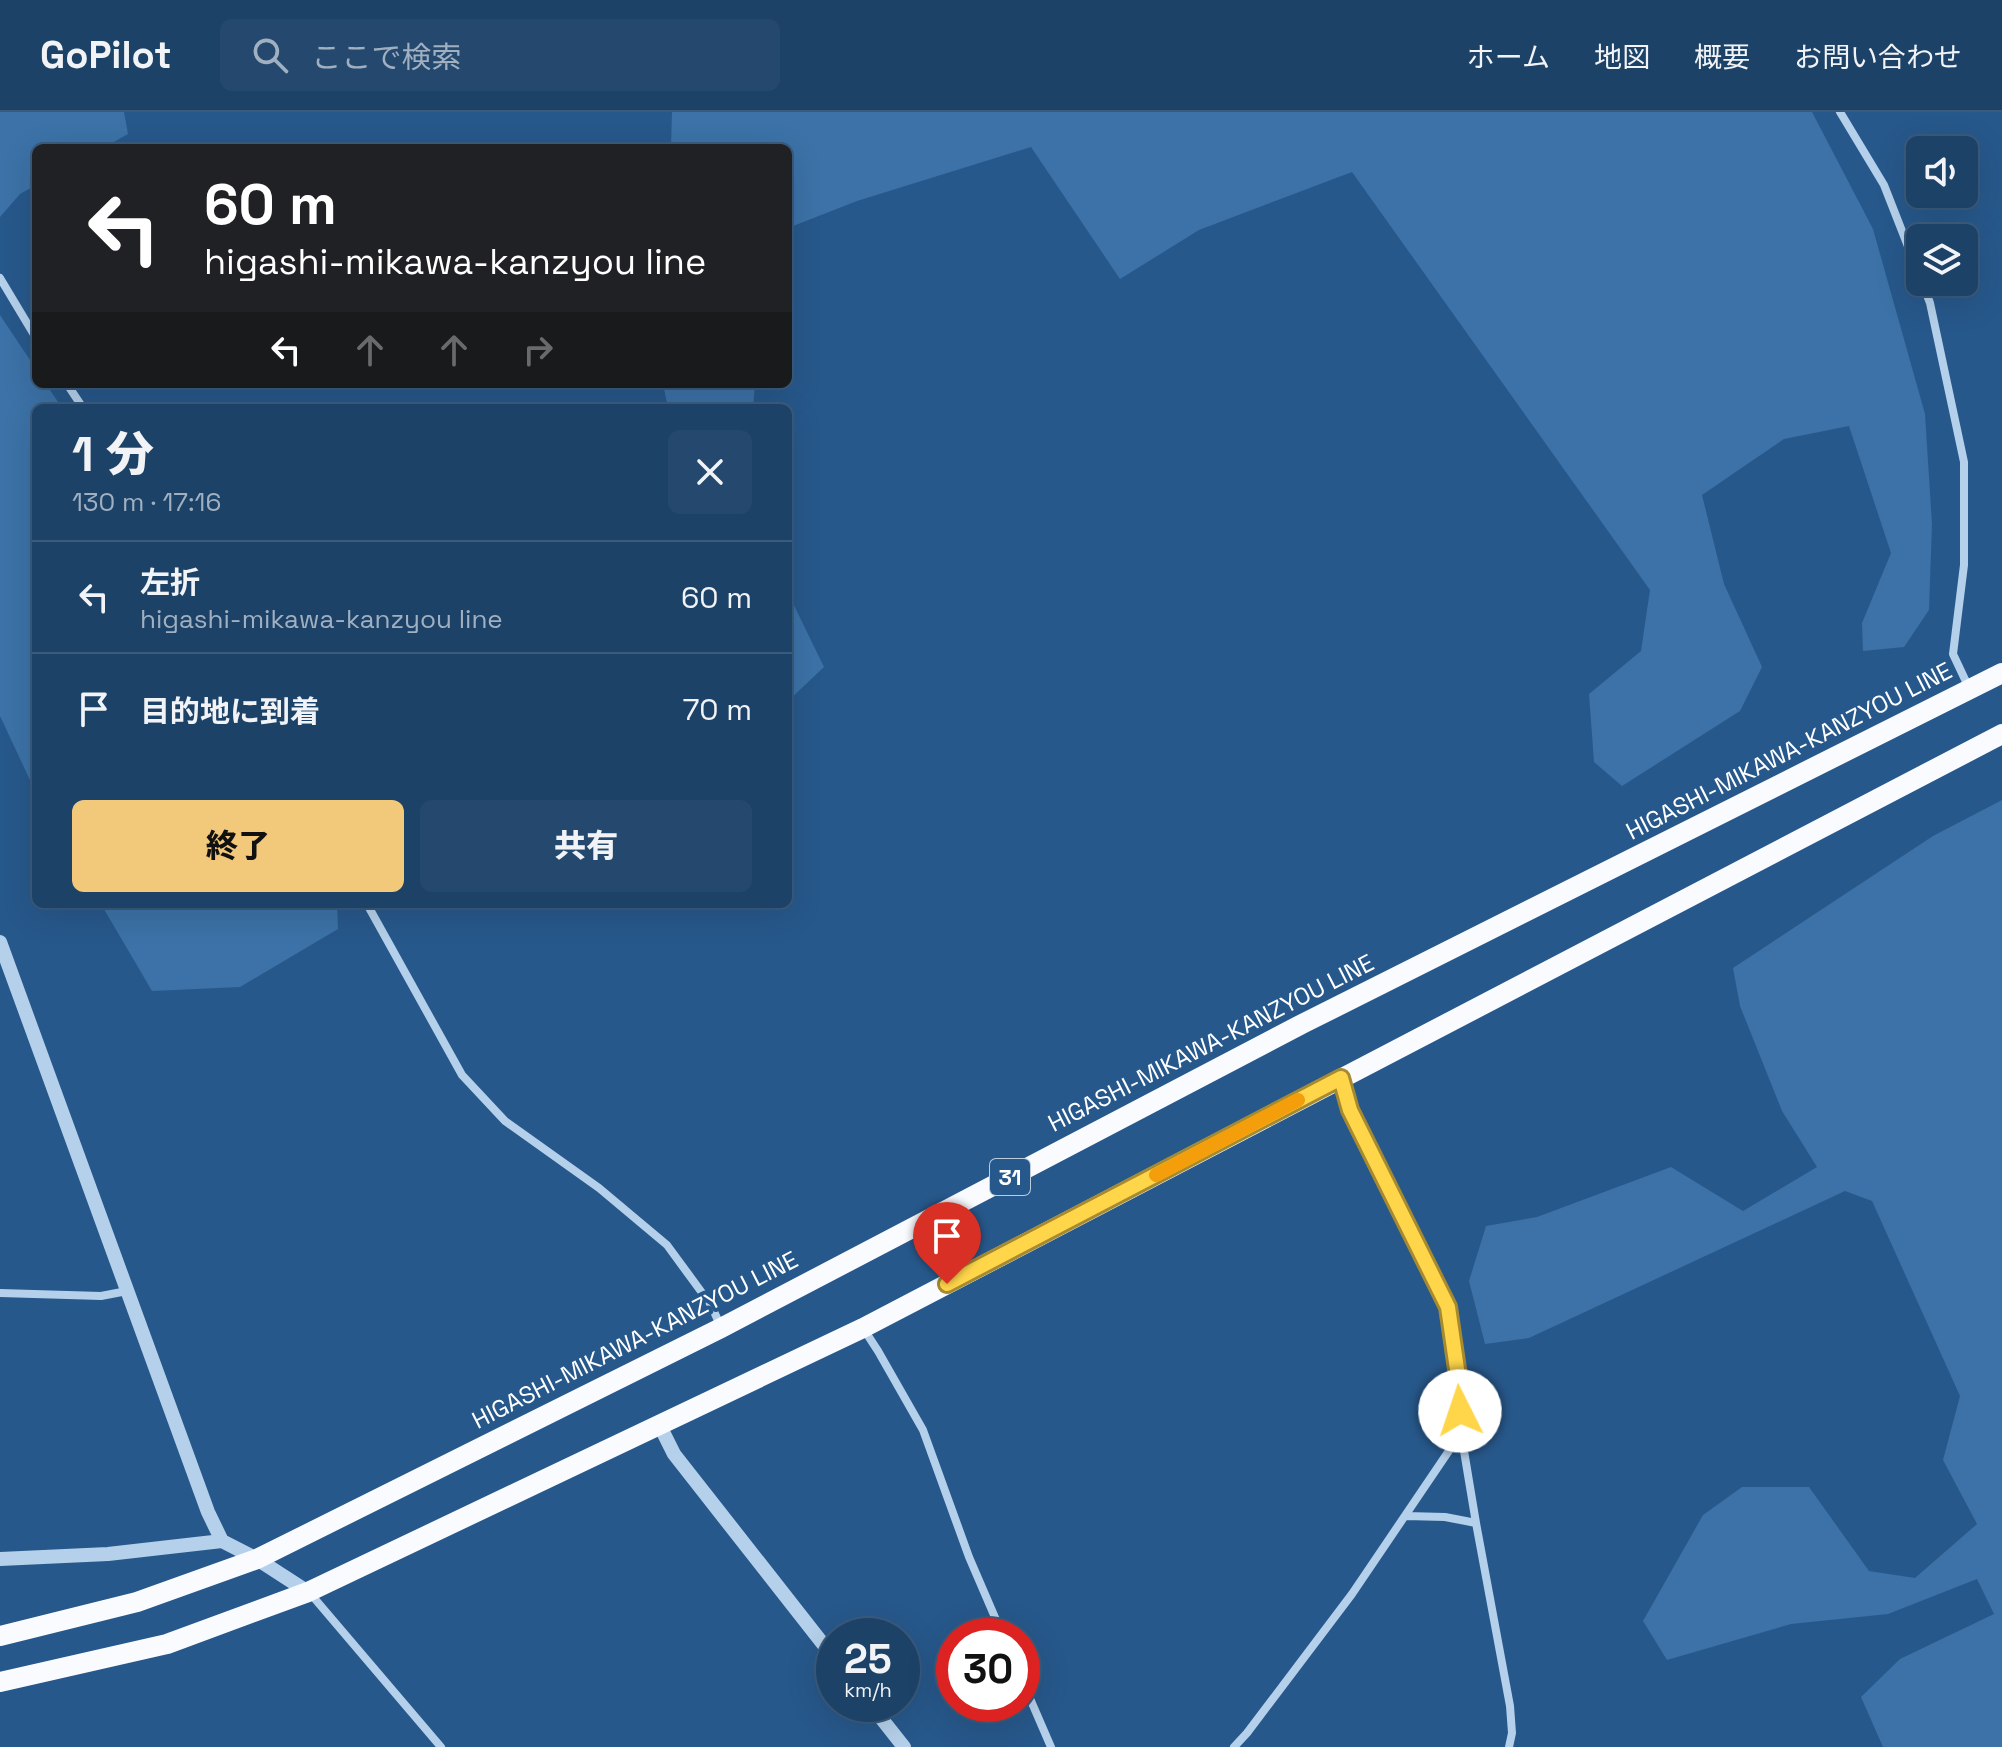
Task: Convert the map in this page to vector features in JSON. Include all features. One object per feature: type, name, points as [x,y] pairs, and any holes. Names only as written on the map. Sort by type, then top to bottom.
[{"type":"main road","name":"HIGASHI-MIKAWA-KANZYOU LINE","points":[[0,1636],[137,1602],[257,1559],[721,1328],[1304,1023],[2002,673]]},
{"type":"main road","points":[[0,1682],[167,1644],[308,1592],[863,1328],[2002,734]]},
{"type":"street","points":[[1840,112],[1884,185],[1906,241]]},
{"type":"street","points":[[0,278],[32,331]]},
{"type":"street","points":[[1927,296],[1964,462],[1964,565],[1953,654],[1970,689]]},
{"type":"street","points":[[369,908],[462,1075],[505,1121],[599,1188],[667,1245],[711,1305],[721,1328]]},
{"type":"street","points":[[0,942],[208,1512],[222,1541]]},
{"type":"street","points":[[1341,1078],[1350,1110],[1448,1307],[1460,1390],[1461,1433],[1510,1706],[1512,1733],[1509,1747]]},
{"type":"street","points":[[0,1293],[101,1296],[127,1291]]},
{"type":"street","points":[[863,1328],[923,1430],[969,1557],[995,1618]]},
{"type":"street","points":[[659,1424],[674,1454],[816,1635]]},
{"type":"street","points":[[1234,1747],[1352,1594],[1461,1433]]},
{"type":"street","points":[[1406,1516],[1445,1517],[1476,1523]]},
{"type":"street","points":[[0,1559],[108,1554],[222,1541],[308,1592],[441,1747]]},
{"type":"street","points":[[884,1722],[904,1747]]},
{"type":"street","points":[[1040,1722],[1051,1747]]},
{"type":"shaded area","points":[[0,112],[124,112],[128,134],[110,144],[32,144],[32,187],[20,194],[0,217]]},
{"type":"shaded area","points":[[672,112],[1812,112],[1873,229],[1925,414],[1932,524],[1929,610],[1904,647],[1863,651],[1862,623],[1891,553],[1849,426],[1784,439],[1702,495],[1724,584],[1762,667],[1740,711],[1622,786],[1594,762],[1589,694],[1641,651],[1650,590],[1352,172],[1199,230],[1120,279],[1031,147],[857,201],[792,226],[792,144],[671,144]]},
{"type":"shaded area","points":[[0,315],[32,363],[32,388],[49,388],[59,404],[32,404],[32,784],[0,716]]},
{"type":"shaded area","points":[[664,388],[755,388],[753,404],[667,404]]},
{"type":"shaded area","points":[[792,601],[824,667],[792,697]]},
{"type":"shaded area","points":[[2002,800],[2002,1747],[1883,1747],[1861,1697],[1900,1659],[1994,1614],[1977,1579],[1888,1614],[1791,1624],[1667,1660],[1643,1621],[1703,1515],[1742,1487],[1809,1487],[1869,1571],[1915,1578],[1977,1524],[1943,1460],[1960,1396],[1872,1201],[1845,1191],[1529,1338],[1485,1344],[1469,1281],[1486,1226],[1537,1217],[1671,1167],[1743,1211],[1817,1167],[1782,1111],[1740,1006],[1733,968],[1933,836]]},
{"type":"shaded area","points":[[103,908],[337,908],[338,929],[240,987],[152,991]]},
{"type":"slow traffic","points":[[1156,1175],[1298,1100]]},
{"type":"route","points":[[947,1284],[1341,1078],[1350,1110],[1448,1307],[1460,1390],[1460,1411]]}]
